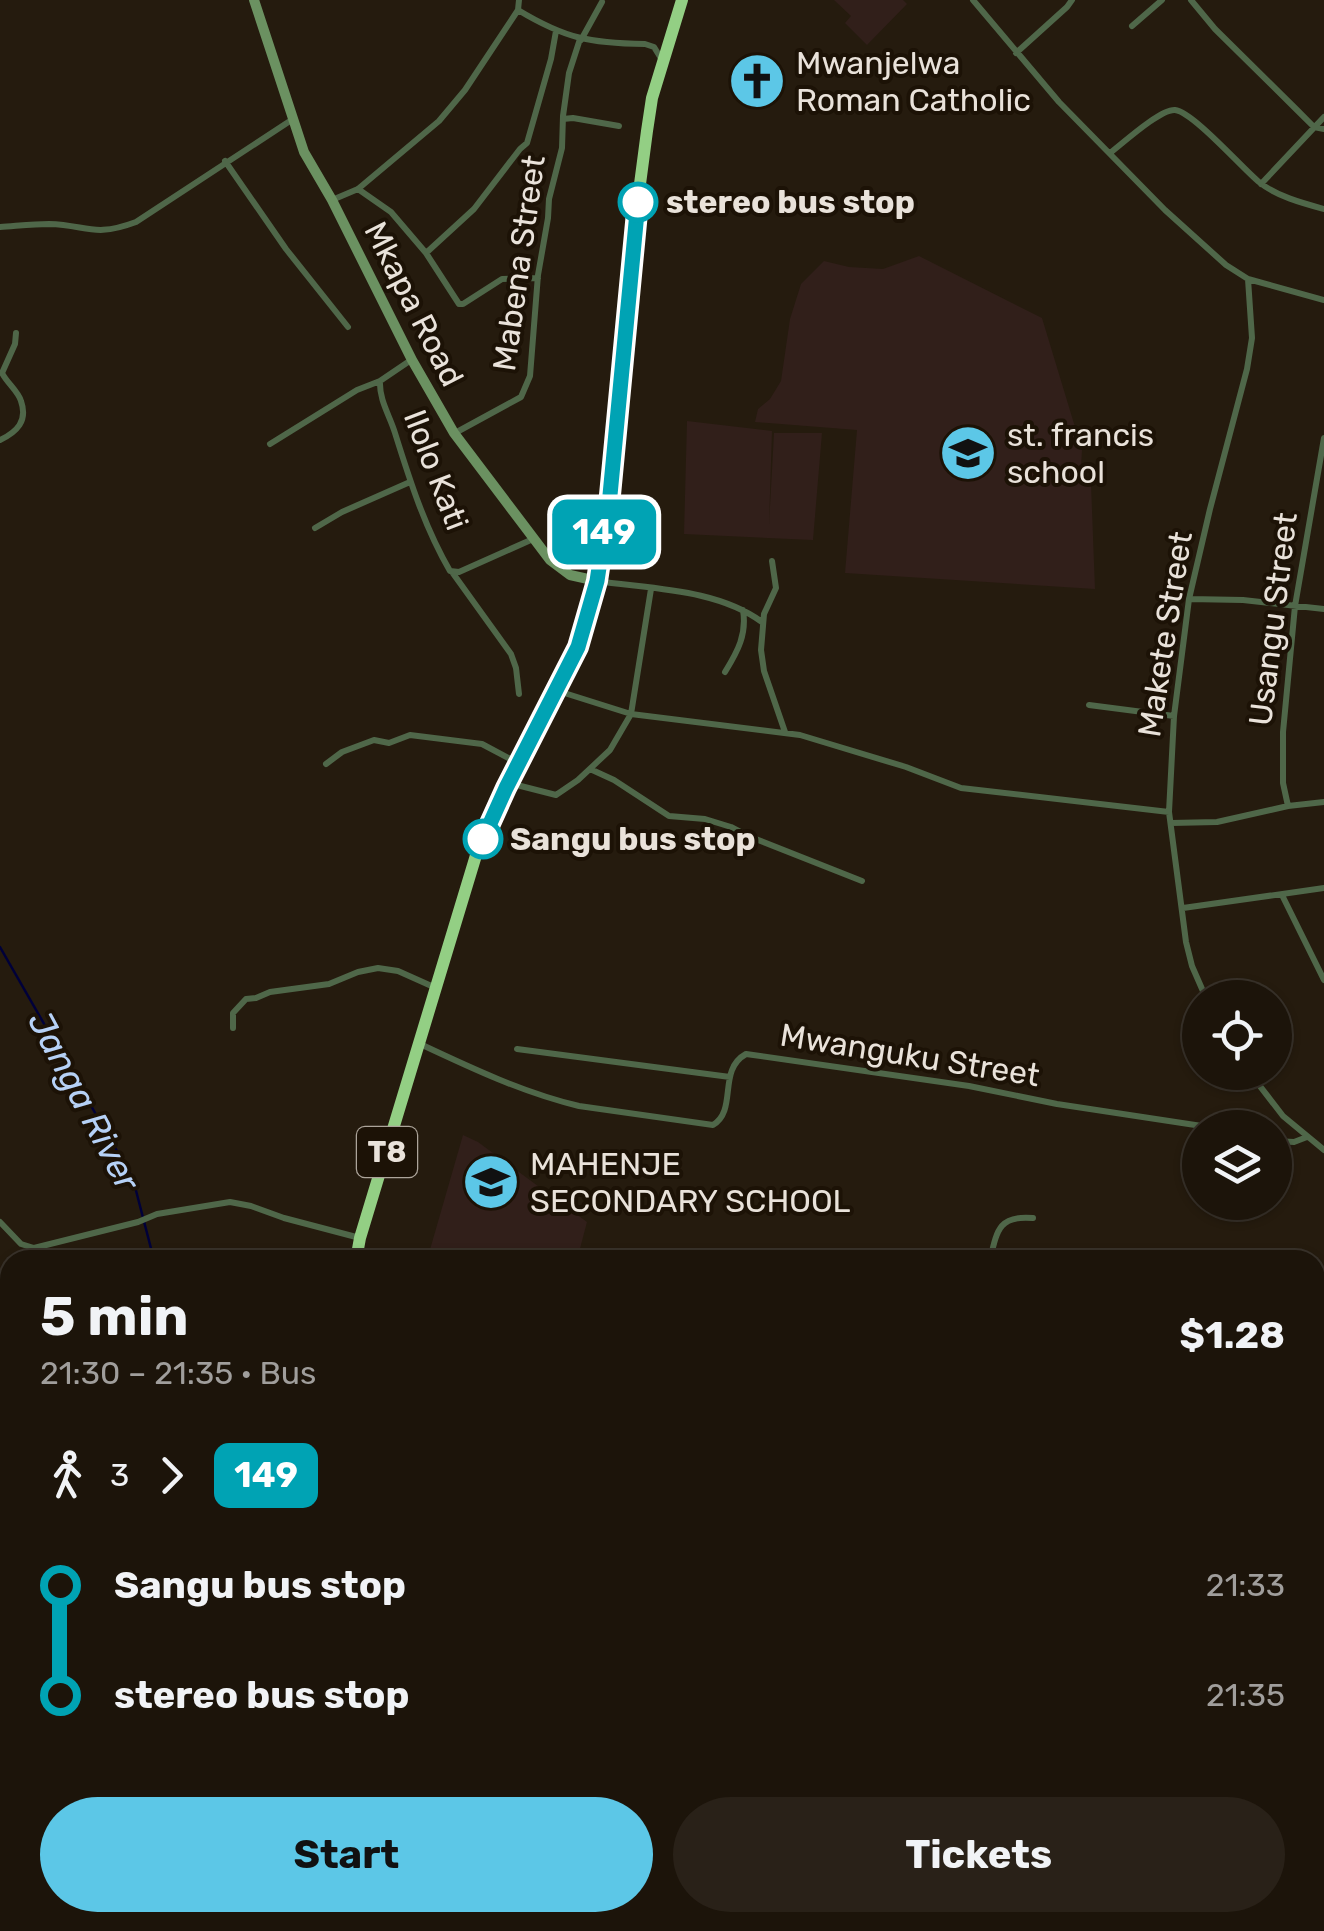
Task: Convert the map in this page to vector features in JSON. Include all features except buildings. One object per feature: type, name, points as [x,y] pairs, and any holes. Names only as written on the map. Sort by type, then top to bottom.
[{"type":"highway","name":"T8","points":[[358,1250],[477,852],[578,647],[597,581],[610,495],[646,130],[682,0]]},
{"type":"street","name":"Mkapa Road","points":[[254,0],[304,152],[454,433],[550,560],[570,575],[597,581]]},
{"type":"street","points":[[332,200],[358,189],[439,121],[465,90],[518,10],[519,0]]},
{"type":"street","points":[[972,0],[1016,54],[1110,154],[1164,210],[1226,265],[1248,279],[1324,300]]},
{"type":"street","points":[[1016,54],[1072,0]]},
{"type":"street","points":[[1132,26],[1162,0]]},
{"type":"street","points":[[1192,0],[1215,29],[1314,128],[1324,129]]},
{"type":"street","points":[[563,118],[569,74],[580,40],[602,2]]},
{"type":"street","points":[[518,10],[580,40],[654,47],[663,62]]},
{"type":"street","points":[[426,253],[474,210],[527,143],[556,31]]},
{"type":"street","points":[[1110,154],[1159,117],[1178,111],[1199,125],[1261,184],[1324,209]]},
{"type":"street","points":[[1261,184],[1324,117]]},
{"type":"street","name":"Mabena Street","points":[[454,433],[521,397],[526,390],[538,278],[549,199],[562,148],[563,118],[619,126]]},
{"type":"street","points":[[0,228],[52,224],[93,231],[136,222],[293,119]]},
{"type":"street","points":[[226,161],[286,249],[348,326]]},
{"type":"street","points":[[358,189],[386,206],[462,304],[502,278],[538,278]]},
{"type":"street","name":"Makete Street","points":[[1198,980],[1186,942],[1169,812],[1174,716],[1189,599],[1252,338],[1248,279]]},
{"type":"street","points":[[0,440],[14,433],[22,420],[21,400],[2,373],[16,344],[16,333]]},
{"type":"street","points":[[270,444],[412,360]]},
{"type":"street","name":"Ilolo Kati","points":[[380,381],[382,400],[427,526],[448,568],[503,641],[516,668],[519,694]]},
{"type":"street","name":"Usangu Street","points":[[1288,806],[1284,795],[1283,732],[1295,606],[1324,438]]},
{"type":"street","points":[[315,528],[410,482]]},
{"type":"street","points":[[453,573],[533,540]]},
{"type":"street","points":[[772,562],[776,588],[762,622],[761,650],[764,671],[785,732]]},
{"type":"street","points":[[597,581],[714,599],[762,622]]},
{"type":"street","points":[[509,783],[556,794],[578,780],[610,750],[630,714],[651,588]]},
{"type":"street","points":[[1189,599],[1324,609]]},
{"type":"street","points":[[725,672],[742,639],[743,610]]},
{"type":"street","points":[[558,691],[630,714],[785,732],[836,744],[961,788],[1169,812]]},
{"type":"street","points":[[1089,705],[1174,716]]},
{"type":"street","points":[[326,764],[342,752],[374,740],[389,743],[410,735],[482,744],[519,764]]},
{"type":"street","points":[[590,769],[669,816],[705,818],[862,880]]},
{"type":"street","points":[[1171,823],[1217,822],[1324,802]]},
{"type":"street","points":[[1183,908],[1324,888]]},
{"type":"street","points":[[1282,895],[1324,980]]},
{"type":"street","points":[[233,1028],[233,1013],[246,999],[328,984],[362,970],[391,969],[436,988]]},
{"type":"street","points":[[420,1044],[534,1094],[579,1106],[713,1125],[723,1114],[730,1077],[516,1049]]},
{"type":"street","name":"Mwanguku Street","points":[[730,1077],[732,1066],[746,1054],[970,1086],[1182,1123]]},
{"type":"street","points":[[1263,1090],[1284,1116],[1324,1150]]},
{"type":"street","points":[[1292,1142],[1307,1137]]},
{"type":"street","points":[[0,1222],[30,1248],[157,1214],[230,1202],[360,1238]]},
{"type":"street","points":[[993,1250],[1002,1224],[1014,1218],[1034,1218]]},
{"type":"shaded area","points":[[834,0],[903,0],[907,4],[867,45],[845,23],[851,16]]},
{"type":"shaded area","points":[[919,256],[1042,318],[1082,450],[1080,484],[1091,484],[1095,589],[845,573],[857,430],[755,422],[758,409],[781,381],[790,319],[801,284],[824,261],[883,269]]},
{"type":"shaded area","points":[[687,421],[772,431],[769,525],[774,433],[822,433],[813,540],[684,534]]},
{"type":"shaded area","name":"MAHENJE SECONDARY SCHOOL","points":[[463,1135],[587,1222],[580,1250],[430,1250]]},
{"type":"waterway","name":"Janga River","points":[[0,947],[133,1179],[151,1250]]},
{"type":"bus line","name":"149","points":[[483,839],[578,647],[597,581],[610,495],[638,202]]},
{"type":"place","name":"Mwanjelwa Roman Catholic","points":[[757,81]]},
{"type":"place","name":"stereo bus stop","points":[[638,202]]},
{"type":"place","name":"st. francis school","points":[[968,453]]},
{"type":"place","name":"Sangu bus stop","points":[[483,839]]},
{"type":"place","name":"MAHENJE SECONDARY SCHOOL","points":[[491,1182]]}]
